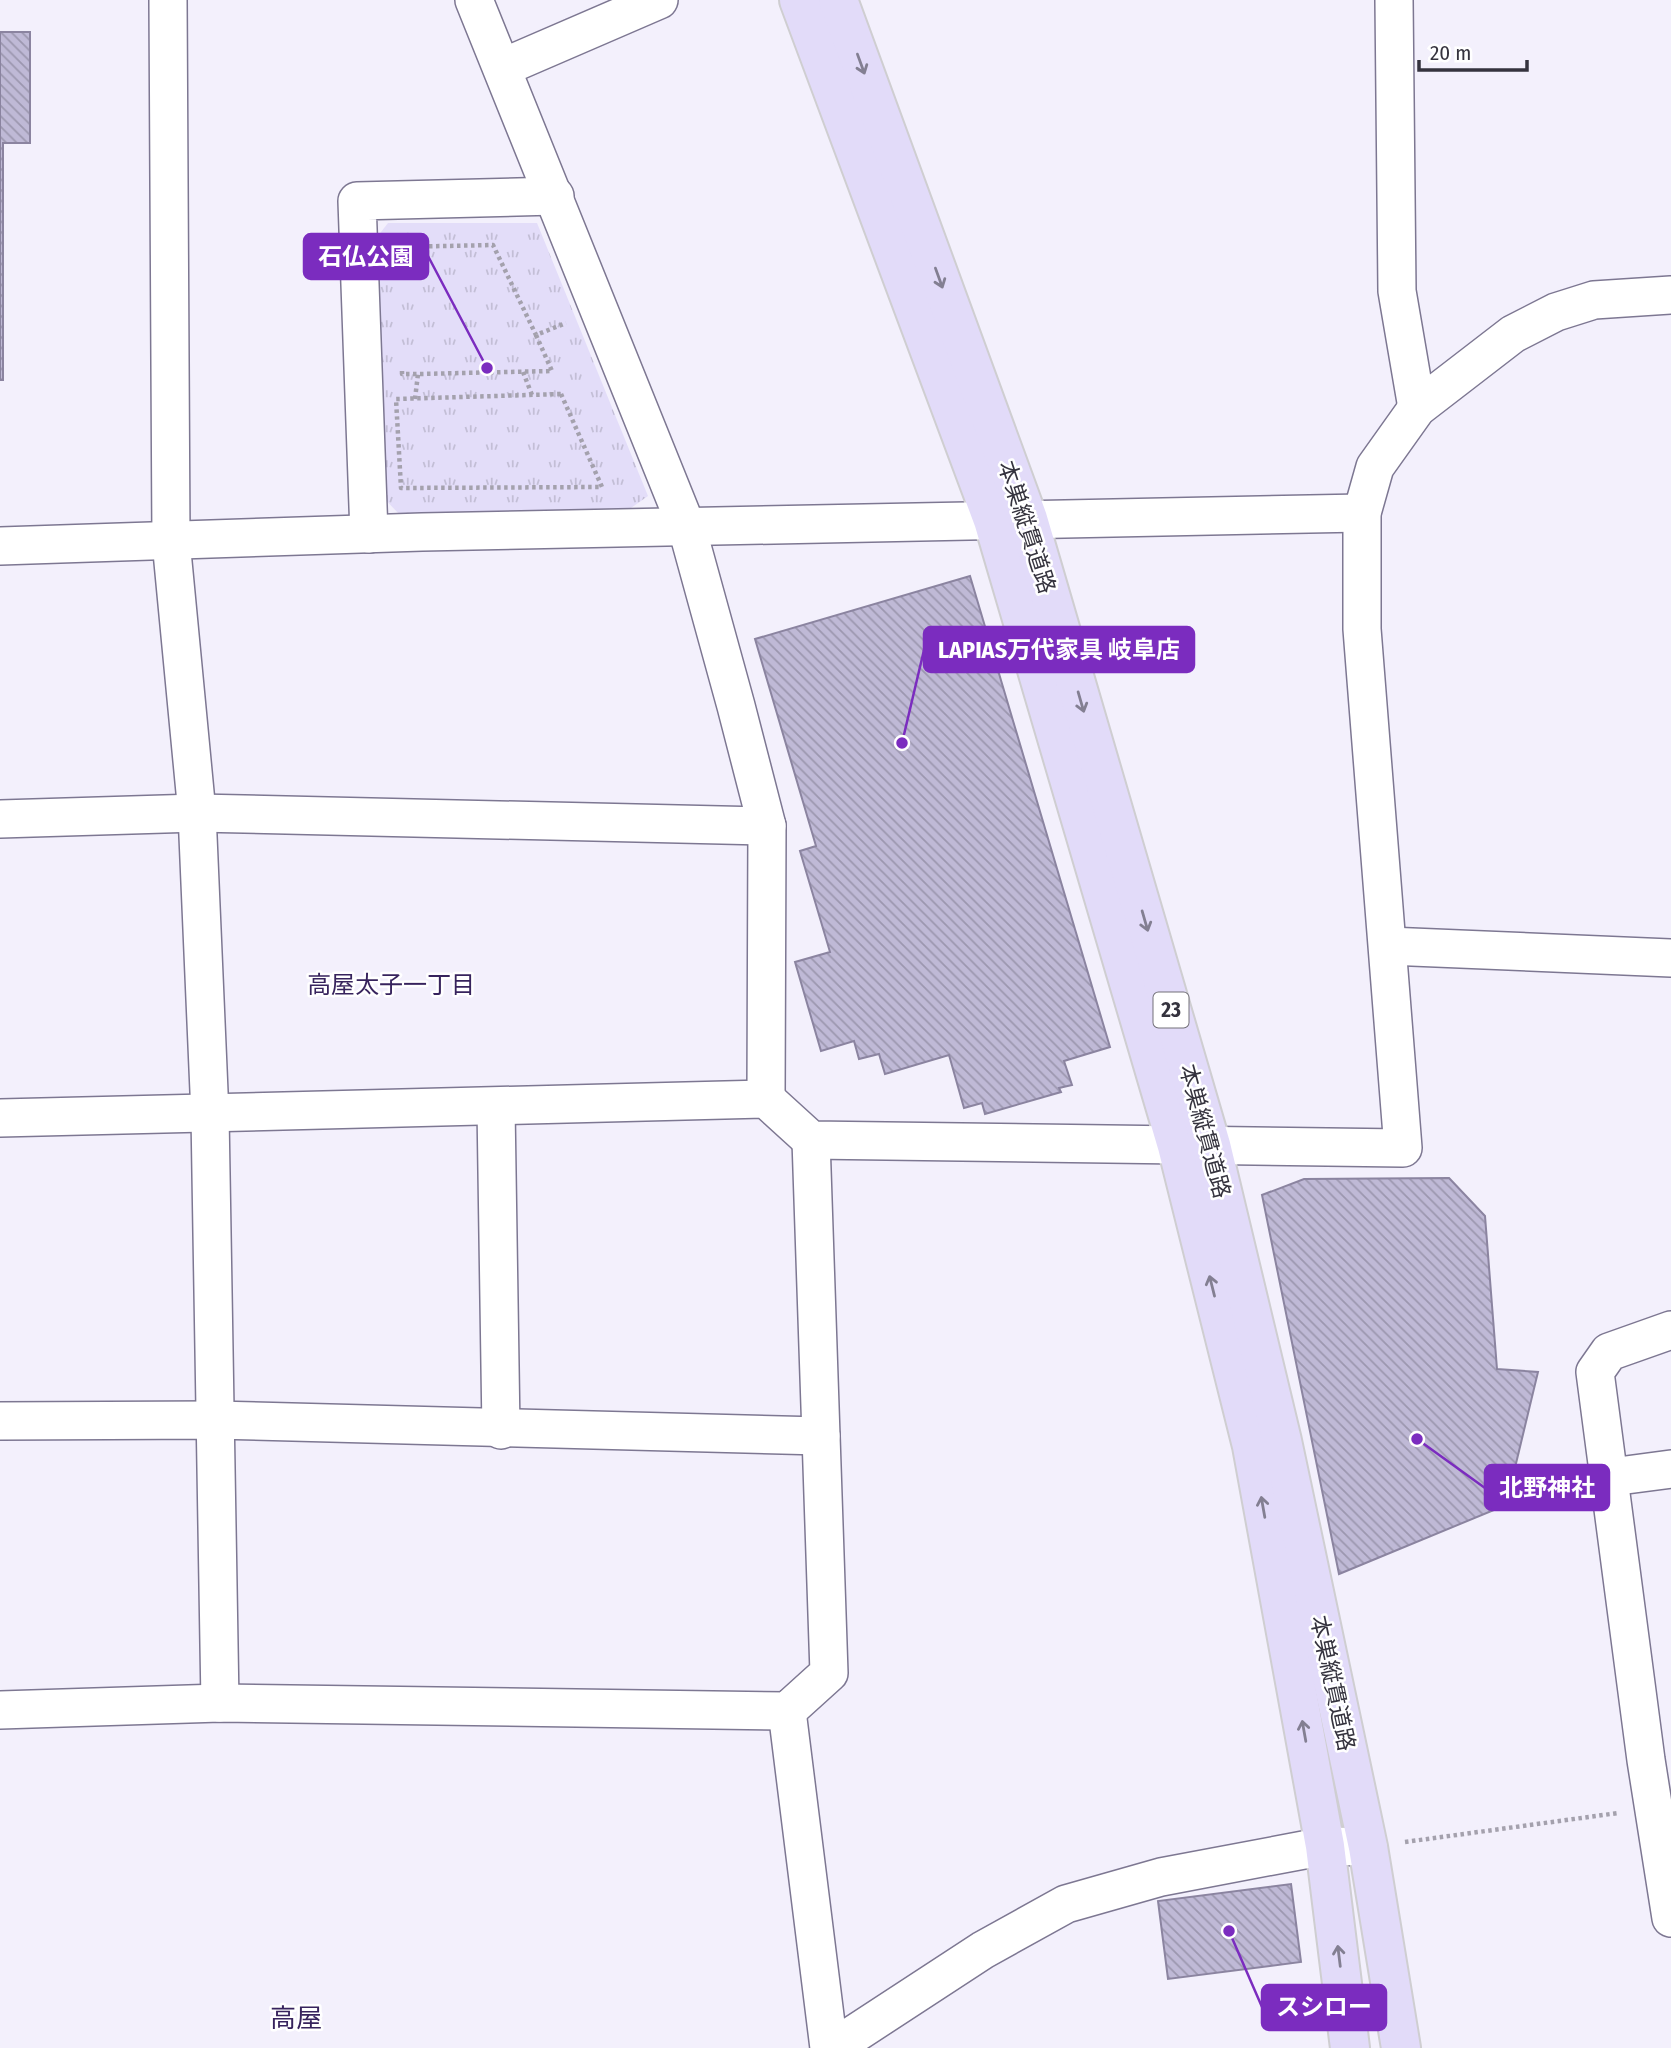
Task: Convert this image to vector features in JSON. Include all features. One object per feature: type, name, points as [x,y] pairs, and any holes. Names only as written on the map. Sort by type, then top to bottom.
[{"type":"main road","name":"本巣縦貫道路","points":[[799,0],[1010,520]]},
{"type":"main road","name":"本巣縦貫道路","points":[[838,0],[1010,520],[1282,1441],[1367,1847],[1401,2048]]},
{"type":"main road","name":"本巣縦貫道路","points":[[1194,1146],[1325,1846],[1350,2048]]},
{"type":"street","points":[[169,0],[171,541],[197,813],[210,1115],[220,1703]]},
{"type":"street","points":[[474,0],[504,67],[687,528],[767,826],[766,1100]]},
{"type":"street","points":[[504,67],[659,0]]},
{"type":"street","points":[[1394,0],[1397,291],[1418,408]]},
{"type":"street","points":[[369,534],[357,201],[555,196]]},
{"type":"street","points":[[0,1118],[766,1100],[811,1140],[1403,1148],[1362,629],[1362,513],[1375,467],[1418,408],[1513,334],[1556,312],[1594,300],[1671,295]]},
{"type":"street","points":[[0,546],[369,534],[1362,513]]},
{"type":"street","points":[[0,819],[197,813],[767,826]]},
{"type":"street","points":[[1388,946],[1671,958]]},
{"type":"street","points":[[496,1107],[501,1430]]},
{"type":"street","points":[[0,1710],[220,1703],[787,1711],[829,1673],[811,1140]]},
{"type":"street","points":[[1671,1330],[1609,1352],[1595,1372],[1659,1758],[1654,1808],[1671,1918]]},
{"type":"street","points":[[0,1421],[215,1420],[501,1430],[821,1436]]},
{"type":"street","points":[[1611,1477],[1671,1469]]},
{"type":"street","points":[[787,1711],[831,2048],[983,1950],[1066,1905],[1161,1877],[1325,1846],[1367,1847]]},
{"type":"path","points":[[398,259],[397,247],[493,245],[552,370],[402,374],[402,361]]},
{"type":"path","points":[[536,335],[600,310]]},
{"type":"path","points":[[523,372],[532,395]]},
{"type":"path","points":[[415,399],[418,374]]},
{"type":"path","points":[[561,394],[602,487],[401,488],[396,399],[532,395],[561,394]]},
{"type":"path","points":[[1367,1847],[1654,1808]]},
{"type":"green space","points":[[388,223],[537,223],[648,496],[631,508],[399,514],[380,494],[374,241]]},
{"type":"building","points":[[0,32],[30,32],[30,143],[3,143],[3,380],[0,380]]},
{"type":"building","points":[[970,576],[1110,1047],[1064,1061],[1072,1085],[1059,1088],[1061,1092],[985,1114],[982,1103],[964,1108],[949,1055],[885,1074],[879,1054],[859,1059],[854,1041],[821,1051],[795,962],[830,952],[800,851],[816,846],[755,639]]},
{"type":"building","points":[[1449,1178],[1485,1216],[1497,1369],[1538,1372],[1506,1505],[1339,1574],[1262,1195],[1304,1179]]},
{"type":"building","points":[[1291,1884],[1301,1962],[1168,1979],[1158,1901]]},
{"type":"place","name":"石仏公園","points":[[487,368]]},
{"type":"place","name":"LAPIAS万代家具 岐阜店","points":[[902,743]]},
{"type":"place","name":"北野神社","points":[[1417,1439]]},
{"type":"place","name":"スシロー","points":[[1229,1931]]},
{"type":"district","name":"高屋太子一丁目","points":[[391,985]]},
{"type":"district","name":"高屋","points":[[296,2018]]}]
